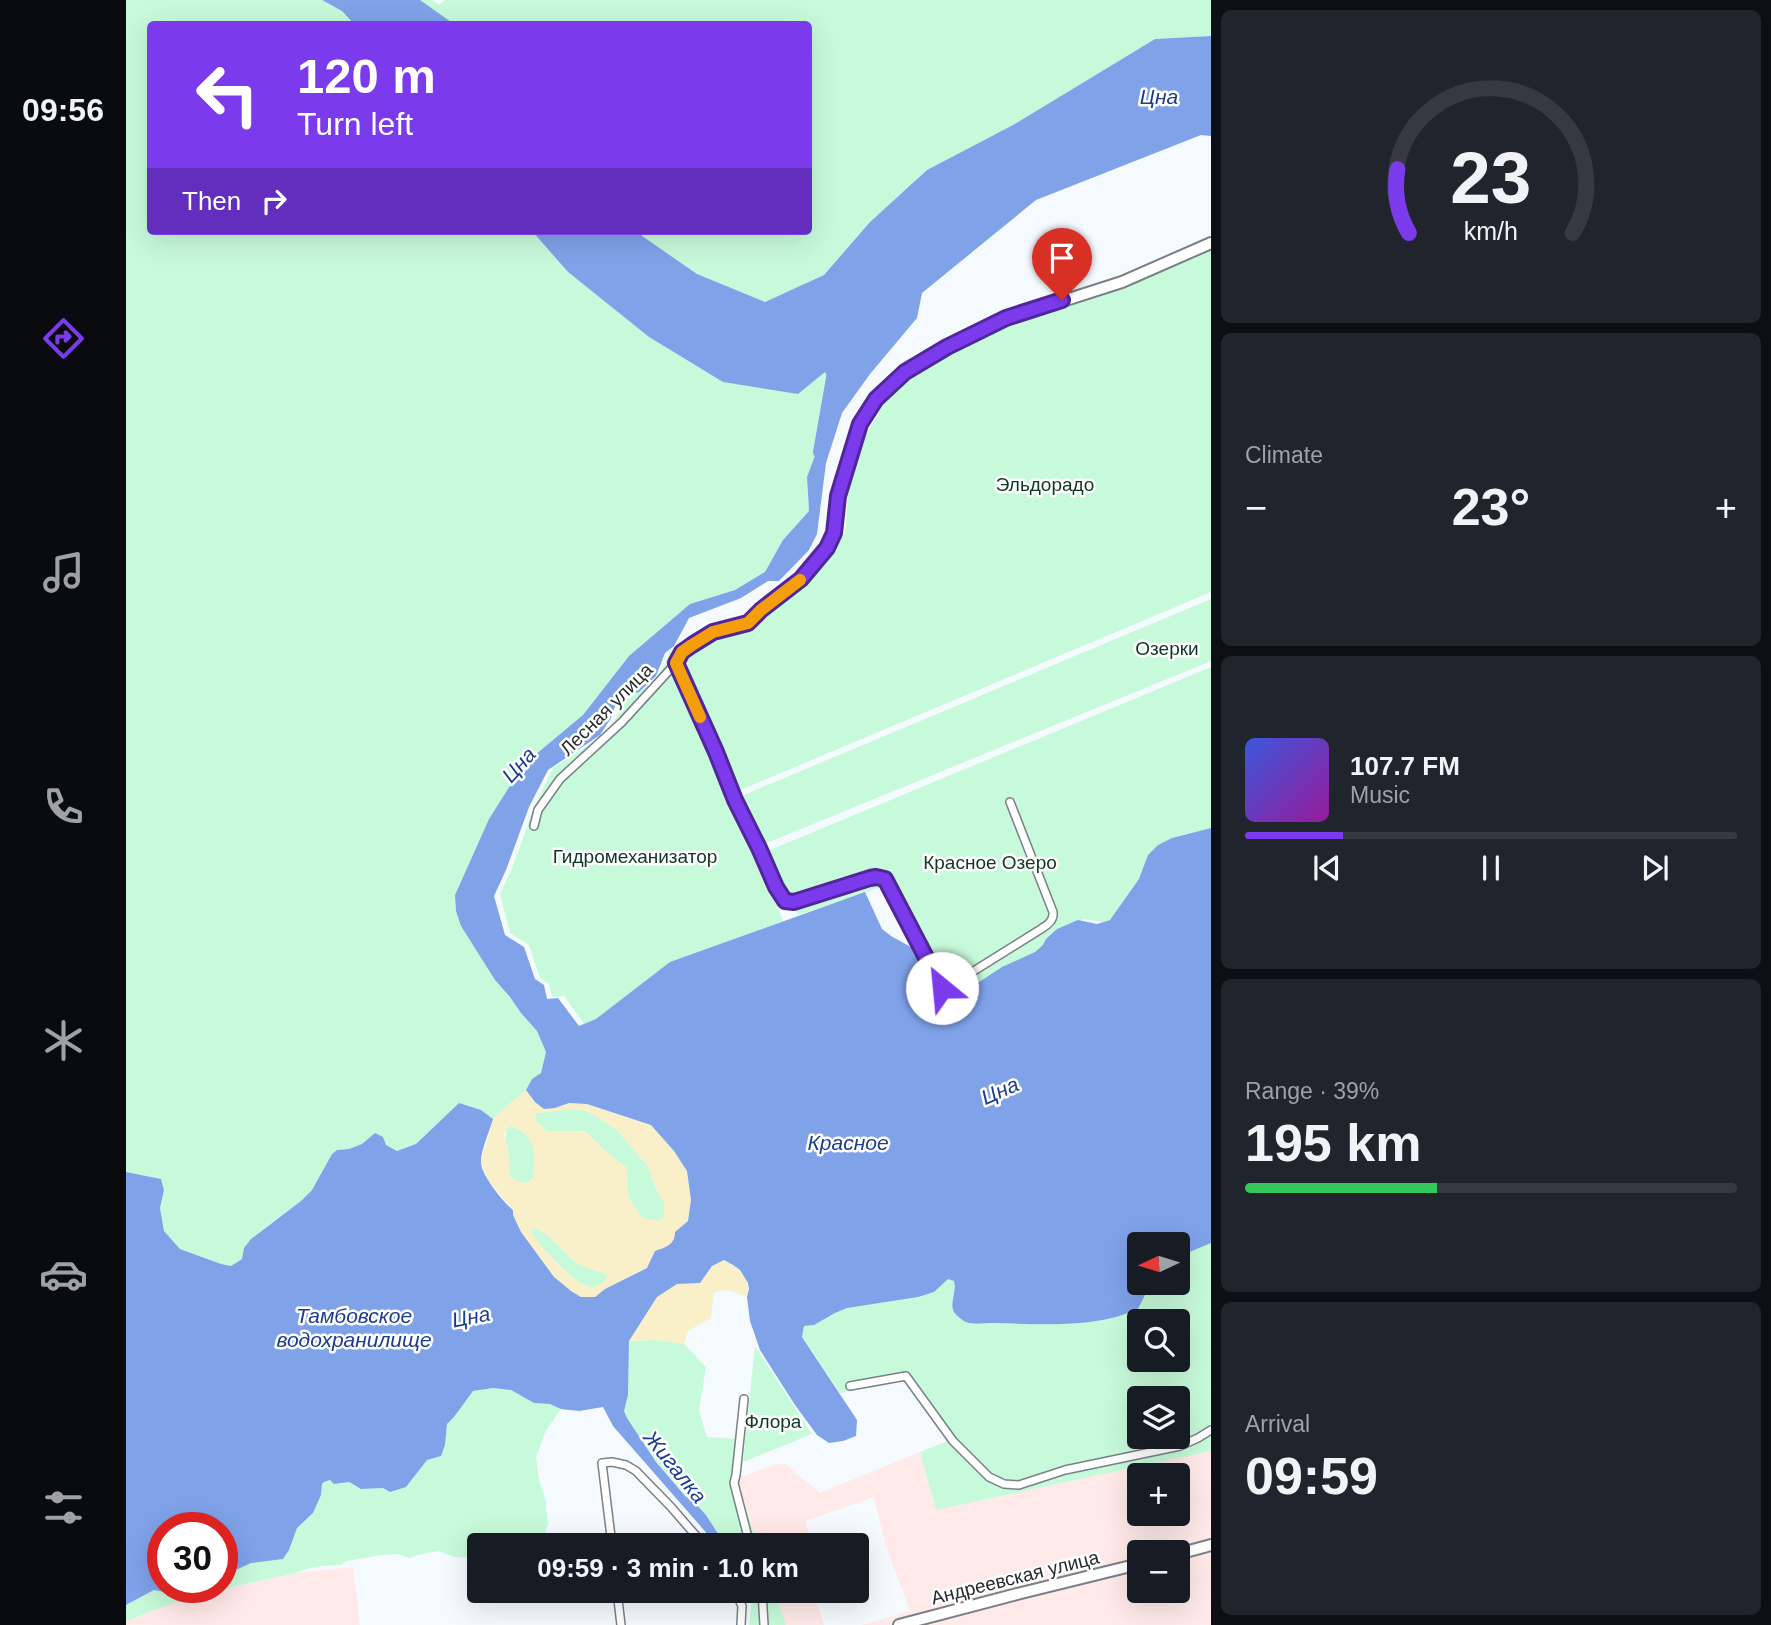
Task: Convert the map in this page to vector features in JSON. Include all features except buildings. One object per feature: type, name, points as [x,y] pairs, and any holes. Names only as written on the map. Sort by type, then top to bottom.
[{"type":"street","name":"Лесная улица","points":[[534,826],[538,810],[560,779],[622,722],[676,663],[682,652],[713,632],[748,623],[801,579],[827,548],[834,533],[838,496],[860,424],[876,399],[905,372],[947,347],[1000,321],[1122,282],[1211,243]]},
{"type":"street","points":[[676,663],[735,800],[783,900],[794,902],[870,878],[885,879],[940,986],[944,989],[1041,929],[1054,916],[1010,802]]},
{"type":"street","points":[[850,1385],[906,1376],[953,1441],[989,1476],[1004,1484],[1019,1485],[1065,1470],[1180,1446],[1211,1430]]},
{"type":"street","points":[[744,1399],[734,1483],[747,1533]]},
{"type":"street","points":[[611,1533],[602,1463],[612,1462],[626,1465],[636,1471],[694,1533]]},
{"type":"street","points":[[1190,1551],[1211,1545]]},
{"type":"street","name":"Андреевская улица","points":[[899,1625],[1127,1567]]},
{"type":"street","points":[[618,1603],[621,1625]]},
{"type":"street","points":[[741,1603],[741,1625]]},
{"type":"street","points":[[763,1603],[764,1625]]},
{"type":"shaded area","points":[[1211,1451],[1211,1625],[862,1625],[910,1611],[886,1546],[874,1497],[805,1521],[809,1533],[754,1533],[736,1479],[777,1464],[785,1464],[820,1493],[920,1452],[936,1510],[1127,1469],[1127,1526],[1190,1526],[1190,1463],[1155,1463]]},
{"type":"shaded area","points":[[353,1567],[360,1625],[126,1625],[126,1622],[175,1603],[238,1603],[238,1586],[296,1573]]},
{"type":"shaded area","points":[[778,1603],[817,1603],[824,1625],[786,1625]]},
{"type":"green space","points":[[126,0],[322,0],[342,11],[351,21],[147,21],[147,235],[536,235],[568,272],[649,337],[723,382],[825,372],[833,385],[832,410],[807,477],[809,511],[783,540],[765,572],[735,590],[690,604],[629,656],[583,715],[523,765],[489,819],[455,895],[456,911],[495,980],[537,1031],[546,1052],[541,1073],[532,1079],[526,1090],[493,1119],[481,1110],[459,1103],[416,1144],[397,1151],[386,1145],[362,1144],[337,1150],[332,1154],[312,1190],[259,1232],[244,1248],[242,1259],[231,1266],[180,1249],[164,1231],[160,1208],[164,1190],[161,1179],[126,1172]]},
{"type":"green space","points":[[420,0],[432,0],[439,5],[445,0],[1211,0],[1211,36],[1155,39],[1013,125],[927,170],[870,222],[824,275],[765,302],[697,274],[641,235],[812,235],[812,21],[450,21]]},
{"type":"green space","name":"Эльдорадо","points":[[1211,246],[1211,592],[738,791],[675,652],[765,614],[826,564],[845,533],[851,462],[905,372],[1005,323],[1127,288],[1171,263]]},
{"type":"green space","name":"Озерки","points":[[1211,599],[1211,661],[762,845],[739,797]]},
{"type":"green space","name":"Гидромеханизатор","points":[[670,651],[783,921],[724,943],[585,1025],[564,996],[552,997],[549,984],[540,978],[529,945],[510,933],[500,894],[535,805],[553,768],[605,734],[617,717],[624,697],[654,682]]},
{"type":"green space","name":"Красное Озеро","points":[[1211,667],[1211,828],[1178,836],[1163,844],[1116,918],[1103,922],[1084,919],[1063,927],[1049,944],[954,1000],[894,883],[798,915],[765,852]]},
{"type":"green space","points":[[574,1109],[589,1112],[616,1129],[648,1166],[664,1202],[664,1217],[658,1221],[643,1218],[628,1195],[627,1168],[585,1131],[547,1131],[536,1121],[535,1113]]},
{"type":"green space","points":[[510,1126],[525,1134],[533,1146],[533,1178],[527,1183],[516,1181],[509,1172],[506,1138],[507,1128]]},
{"type":"green space","points":[[534,1228],[546,1234],[577,1263],[608,1276],[606,1279],[593,1287],[576,1280],[540,1245],[530,1230]]},
{"type":"green space","points":[[1211,1243],[1211,1451],[1155,1463],[1127,1463],[1127,1469],[936,1510],[920,1452],[948,1441],[903,1381],[840,1393],[802,1336],[804,1326],[814,1325],[847,1308],[933,1292],[948,1279],[954,1281],[954,1312],[969,1323],[1068,1324],[1098,1321],[1127,1313],[1127,1372],[1190,1372],[1190,1309],[1138,1309],[1145,1295],[1190,1295],[1190,1252]]},
{"type":"green space","points":[[656,1340],[684,1344],[706,1367],[699,1411],[707,1437],[737,1439],[736,1479],[754,1533],[717,1533],[706,1515],[685,1496],[656,1462],[627,1418],[624,1411],[628,1395],[629,1341]]},
{"type":"green space","name":"Флора","points":[[755,1346],[812,1434],[743,1462]]},
{"type":"green space","points":[[493,1388],[511,1390],[534,1403],[550,1404],[561,1409],[546,1430],[536,1457],[539,1480],[546,1501],[548,1525],[546,1533],[467,1533],[467,1558],[454,1557],[438,1551],[410,1558],[399,1554],[382,1555],[347,1561],[341,1565],[306,1569],[238,1586],[238,1569],[251,1563],[283,1559],[297,1528],[313,1513],[324,1482],[349,1482],[358,1488],[374,1488],[396,1480],[418,1467],[445,1445],[447,1424],[473,1391]]},
{"type":"green space","points":[[147,1594],[147,1603],[177,1603],[126,1622],[126,1605]]},
{"type":"green space","points":[[752,1603],[778,1603],[786,1625],[749,1625]]},
{"type":"sand","points":[[526,1090],[535,1102],[555,1108],[569,1103],[587,1104],[651,1125],[687,1171],[691,1200],[688,1221],[676,1232],[672,1243],[655,1251],[648,1267],[595,1297],[581,1297],[554,1277],[521,1232],[513,1210],[488,1180],[481,1162],[493,1119]],"holes":[[[574,1109],[589,1112],[616,1129],[648,1166],[664,1202],[664,1217],[658,1221],[643,1218],[628,1195],[627,1168],[585,1131],[547,1131],[536,1121],[535,1113]],[[510,1126],[525,1134],[533,1146],[533,1178],[527,1183],[516,1181],[510,1175],[508,1148],[504,1136]],[[534,1228],[546,1234],[577,1263],[608,1276],[596,1287],[584,1285],[557,1263],[540,1245],[531,1230]]]},
{"type":"sand","points":[[724,1260],[746,1279],[747,1297],[728,1290],[714,1292],[711,1318],[688,1331],[684,1344],[656,1340],[629,1341],[657,1297],[677,1284],[700,1283],[712,1266]]},
{"type":"water","points":[[322,0],[420,0],[450,21],[351,21],[342,11]]},
{"type":"water","points":[[1211,36],[1211,136],[1201,135],[1036,200],[922,293],[917,318],[870,374],[842,413],[826,463],[817,534],[809,550],[779,581],[768,581],[741,598],[689,618],[674,646],[665,653],[656,676],[639,692],[618,698],[611,718],[600,735],[548,770],[529,807],[494,896],[505,935],[524,947],[535,979],[544,985],[547,999],[558,998],[579,1026],[596,1019],[670,962],[865,892],[882,929],[918,951],[930,990],[931,1004],[939,1007],[1002,967],[1035,952],[1057,929],[1078,920],[1097,924],[1110,920],[1139,879],[1148,855],[1158,845],[1172,838],[1211,828],[1211,1243],[1190,1252],[1190,1232],[1127,1232],[1127,1295],[1145,1295],[1138,1309],[1127,1309],[1127,1313],[1098,1321],[1068,1324],[969,1323],[954,1312],[954,1281],[948,1279],[934,1292],[847,1308],[814,1325],[804,1326],[802,1337],[857,1420],[856,1436],[829,1443],[817,1435],[760,1350],[750,1321],[748,1283],[740,1270],[724,1260],[712,1266],[700,1283],[677,1284],[657,1297],[629,1341],[628,1395],[624,1411],[656,1462],[685,1496],[706,1515],[717,1533],[707,1533],[613,1426],[603,1407],[579,1411],[561,1409],[550,1404],[534,1403],[511,1390],[493,1388],[473,1391],[447,1424],[441,1456],[427,1460],[406,1487],[390,1492],[383,1488],[361,1489],[349,1482],[324,1482],[313,1513],[297,1528],[283,1559],[251,1563],[238,1569],[238,1512],[147,1512],[147,1594],[126,1605],[126,1172],[161,1179],[164,1190],[160,1208],[164,1231],[180,1249],[231,1266],[242,1259],[244,1248],[251,1239],[312,1190],[332,1154],[337,1150],[362,1144],[375,1133],[383,1137],[386,1145],[397,1151],[416,1144],[459,1103],[481,1110],[493,1119],[481,1158],[485,1175],[513,1210],[521,1232],[554,1277],[581,1297],[595,1297],[605,1289],[647,1268],[655,1251],[672,1243],[675,1232],[688,1221],[691,1200],[687,1171],[651,1125],[587,1104],[569,1103],[544,1109],[526,1090],[532,1079],[541,1073],[546,1052],[537,1031],[495,980],[461,926],[455,895],[489,819],[523,765],[583,715],[629,656],[690,604],[735,590],[765,572],[783,540],[809,511],[807,477],[832,410],[833,385],[825,372],[798,394],[723,382],[649,337],[568,272],[536,235],[641,235],[697,274],[765,302],[824,275],[870,222],[927,170],[1013,125],[1155,39]]},
{"type":"waterway","name":"Цна","points":[[819,452],[834,367]]},
{"type":"slow traffic","points":[[700,717],[676,663],[682,652],[713,632],[748,623],[800,580]]},
{"type":"route","points":[[942,988],[885,879],[870,878],[794,902],[783,900],[735,800],[676,663],[682,652],[713,632],[748,623],[801,579],[827,548],[834,533],[838,496],[860,424],[876,399],[905,372],[947,347],[1006,318],[1062,300]]},
{"type":"water label","name":"Красное","points":[[848,1143]]},
{"type":"water label","name":"Тамбовское водохранилище","points":[[354,1328]]},
{"type":"water label","name":"Жигалка","points":[[675,1467]]}]
